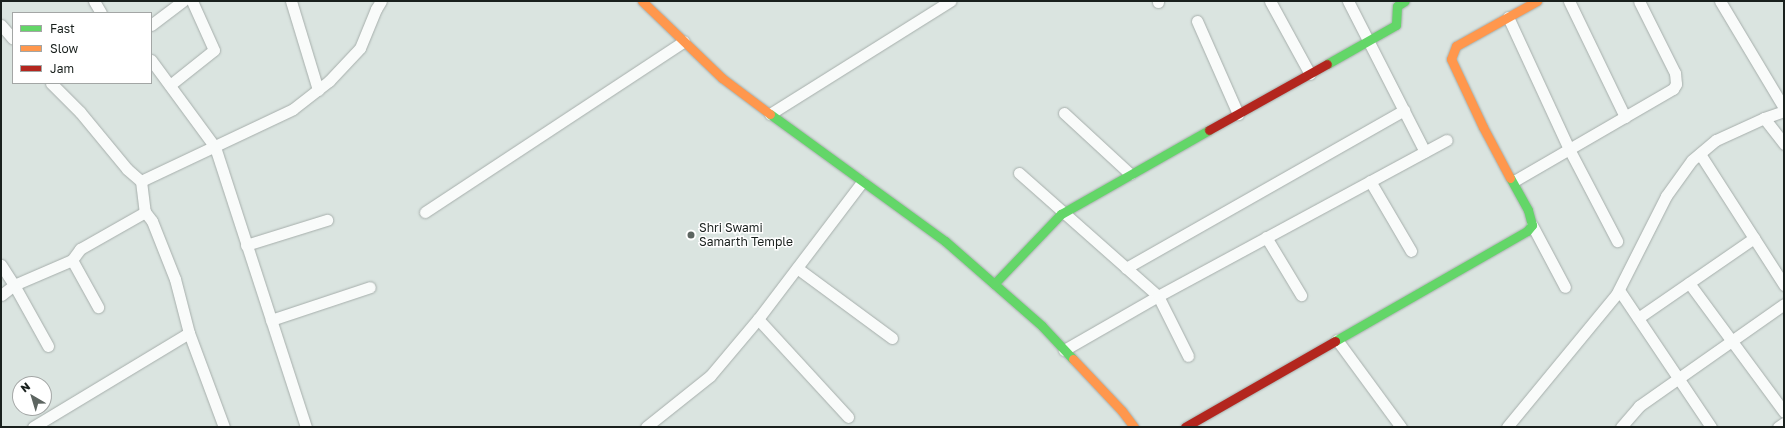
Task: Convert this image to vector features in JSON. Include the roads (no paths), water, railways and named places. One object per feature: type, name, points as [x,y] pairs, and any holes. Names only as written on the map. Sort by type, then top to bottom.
[{"type":"street","points":[[94,1],[100,12]]},
{"type":"street","points":[[152,24],[183,1]]},
{"type":"street","points":[[170,85],[214,50],[192,1]]},
{"type":"street","points":[[291,1],[318,90]]},
{"type":"street","points":[[142,181],[293,109],[329,81],[360,48],[376,9],[382,1]]},
{"type":"street","points":[[642,1],[722,78],[862,182],[945,241],[1042,326],[1122,411],[1134,427]]},
{"type":"street","points":[[770,114],[950,1]]},
{"type":"street","points":[[1270,1],[1310,74]]},
{"type":"street","points":[[1348,1],[1425,152]]},
{"type":"street","points":[[1537,1],[1456,46],[1453,50],[1451,59],[1483,127],[1514,181],[1528,210],[1532,225],[1565,287]]},
{"type":"street","points":[[1569,1],[1625,117]]},
{"type":"street","points":[[1514,181],[1673,90],[1676,84],[1675,73],[1639,1]]},
{"type":"street","points":[[1507,427],[1585,335],[1619,290],[1666,196],[1692,160],[1716,140],[1784,109],[1723,2]]},
{"type":"street","points":[[994,284],[1050,225],[1064,213],[1130,174],[1396,25],[1399,3]]},
{"type":"street","points":[[1508,17],[1569,149],[1617,241]]},
{"type":"street","points":[[1197,21],[1238,114]]},
{"type":"street","points":[[1,25],[12,38]]},
{"type":"street","points":[[425,212],[684,41]]},
{"type":"street","points":[[152,61],[215,147],[306,427]]},
{"type":"street","points":[[56,85],[127,169],[142,181],[145,212],[152,222],[175,279],[189,333],[224,427]]},
{"type":"street","points":[[1126,268],[1404,110]]},
{"type":"street","points":[[1064,113],[1130,174]]},
{"type":"street","points":[[1764,118],[1784,144]]},
{"type":"street","points":[[1064,350],[1158,296],[1448,140]]},
{"type":"street","points":[[1700,154],[1783,281]]},
{"type":"street","points":[[1019,173],[1158,296],[1188,356]]},
{"type":"street","points":[[1370,181],[1412,250]]},
{"type":"street","points":[[646,427],[710,376],[758,319],[862,182]]},
{"type":"street","points":[[1,295],[14,285],[72,260],[80,250],[145,212]]},
{"type":"street","points":[[246,245],[327,220]]},
{"type":"street","points":[[1185,427],[1527,231],[1532,225]]},
{"type":"street","points":[[1266,237],[1301,295]]},
{"type":"street","points":[[1638,318],[1754,238]]},
{"type":"street","points":[[72,260],[98,307]]},
{"type":"street","points":[[1,265],[14,285],[48,346]]},
{"type":"street","points":[[797,268],[892,338]]},
{"type":"street","points":[[1689,283],[1784,412]]},
{"type":"street","points":[[271,320],[370,288]]},
{"type":"street","points":[[1619,290],[1711,427]]},
{"type":"street","points":[[1621,427],[1639,406],[1784,304]]},
{"type":"street","points":[[758,319],[848,417]]},
{"type":"street","points":[[33,427],[189,333]]},
{"type":"street","points":[[1337,340],[1402,427]]},
{"type":"street","points":[[1778,427],[1784,423]]},
{"type":"place","name":"Shri Swami Samarth Temple","points":[[691,235]]}]
